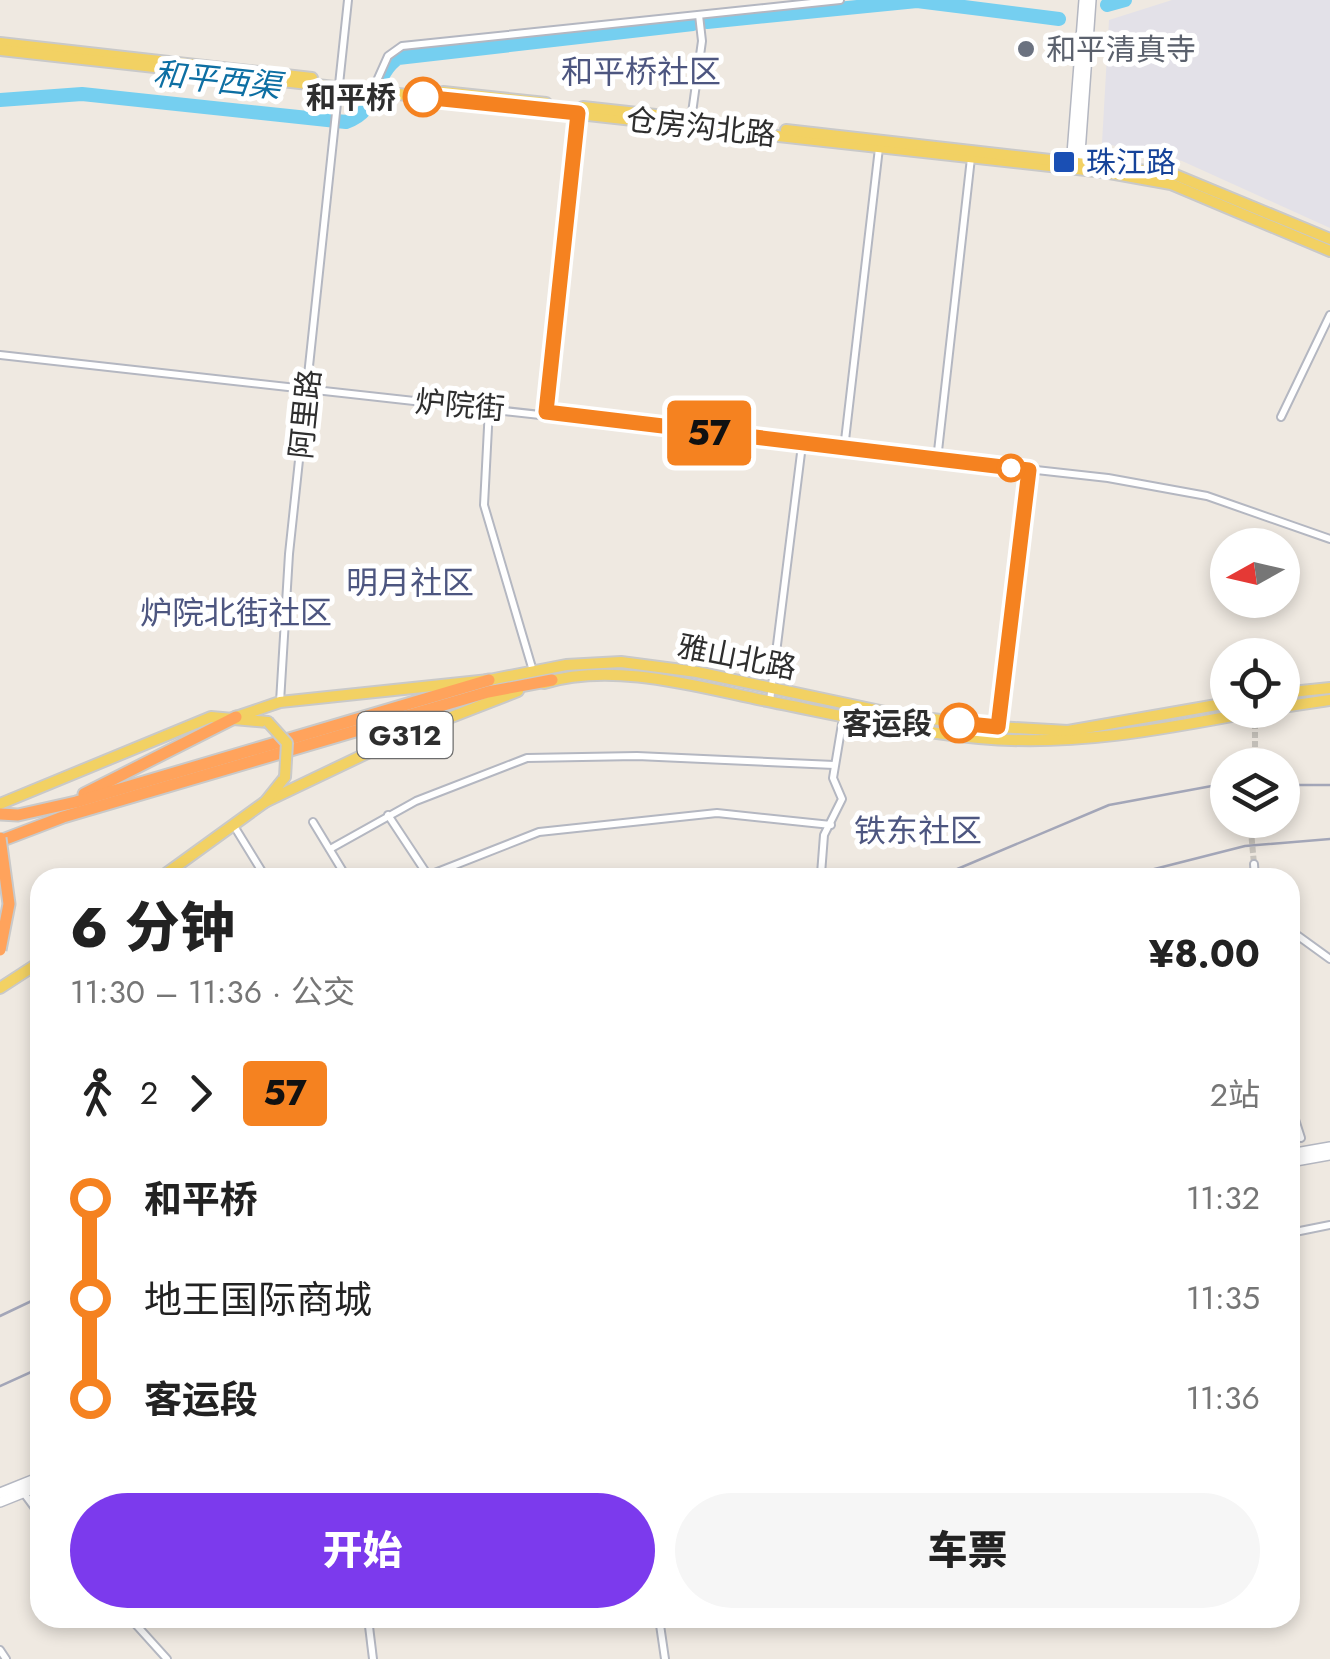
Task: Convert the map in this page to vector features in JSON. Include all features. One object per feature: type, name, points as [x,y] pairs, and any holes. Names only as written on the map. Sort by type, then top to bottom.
[{"type":"highway","points":[[1,807],[18,815],[58,806],[489,680]]},
{"type":"highway","name":"雅山北路","points":[[0,840],[63,816],[488,692],[552,680]]},
{"type":"highway","points":[[58,806],[236,717]]},
{"type":"highway","points":[[0,840],[9,904],[0,950]]},
{"type":"main road","points":[[1075,165],[1090,1]]},
{"type":"main road","name":"仓房沟北路","points":[[0,46],[1173,174],[1330,239]]},
{"type":"main road","name":"仓房沟北路","points":[[880,144],[972,158],[1075,165],[1171,184],[1330,250]]},
{"type":"main road","name":"雅山北路","points":[[236,717],[280,702],[621,662],[899,715],[998,727],[1068,731],[1210,706]]},
{"type":"main road","name":"雅山北路","points":[[265,802],[405,735],[492,699],[552,680],[611,677],[676,682],[843,716],[980,738],[1067,742],[1210,721]]},
{"type":"main road","points":[[1300,691],[1330,688]]},
{"type":"main road","points":[[1300,704],[1330,700]]},
{"type":"main road","points":[[236,717],[268,722],[287,742],[286,777],[265,802]]},
{"type":"main road","name":"G312","points":[[1,807],[198,721],[236,717]]},
{"type":"main road","name":"G312","points":[[174,868],[265,802]]},
{"type":"main road","points":[[0,988],[30,968]]},
{"type":"main road","points":[[1300,1152],[1330,1147]]},
{"type":"main road","points":[[1300,1160],[1330,1155]]},
{"type":"main road","points":[[0,1502],[30,1483]]},
{"type":"main road","points":[[0,1492],[30,1488]]},
{"type":"street","name":"阿里路","points":[[280,702],[279,662],[348,0]]},
{"type":"street","points":[[378,88],[388,56],[402,46],[840,0]]},
{"type":"street","points":[[691,122],[702,41],[699,16]]},
{"type":"street","points":[[546,412],[579,110]]},
{"type":"street","points":[[844,449],[880,144]]},
{"type":"street","points":[[937,460],[972,158]]},
{"type":"street","points":[[1282,417],[1330,315]]},
{"type":"street","name":"炉院街","points":[[0,355],[546,412],[1029,470],[1206,496],[1330,540]]},
{"type":"street","points":[[489,408],[484,505],[533,671]]},
{"type":"street","points":[[770,702],[802,444]]},
{"type":"street","points":[[998,727],[1029,470]]},
{"type":"street","points":[[821,868],[824,836],[842,800],[834,778],[834,764],[843,716]]},
{"type":"street","points":[[330,848],[388,815],[527,758],[638,756],[834,764]]},
{"type":"street","points":[[445,868],[539,832],[716,813],[831,825]]},
{"type":"street","points":[[388,815],[419,868]]},
{"type":"street","points":[[313,822],[341,868]]},
{"type":"street","points":[[234,825],[260,868]]},
{"type":"street","points":[[1254,864],[1255,868]]},
{"type":"street","points":[[1300,937],[1330,958]]},
{"type":"street","points":[[1300,1132],[1302,1138]]},
{"type":"street","points":[[1300,1231],[1330,1225]]},
{"type":"street","points":[[21,1489],[30,1502]]},
{"type":"street","points":[[139,1628],[167,1659]]},
{"type":"street","points":[[369,1628],[374,1659]]},
{"type":"street","points":[[661,1628],[665,1659]]},
{"type":"street","points":[[0,1650],[6,1659]]},
{"type":"shaded area","points":[[1172,0],[1330,0],[1330,228],[1182,161],[1102,143],[1109,20]]},
{"type":"waterway","name":"和平西渠","points":[[1107,5],[1125,0]]},
{"type":"waterway","name":"和平西渠","points":[[707,22],[917,1],[1059,19]]},
{"type":"waterway","name":"和平西渠","points":[[0,100],[82,94],[346,122],[365,110],[384,74],[398,58],[693,24]]},
{"type":"tunnel","points":[[1255,728],[1255,748]]},
{"type":"tunnel","points":[[1252,838],[1254,864]]},
{"type":"railway","points":[[1300,785],[1330,785]]},
{"type":"railway","points":[[960,868],[1109,805],[1210,786]]},
{"type":"railway","points":[[1158,868],[1245,846],[1330,839]]},
{"type":"railway","points":[[0,1316],[30,1302]]},
{"type":"railway","points":[[0,1386],[30,1372]]},
{"type":"bus line","name":"57","points":[[423,97],[578,113],[546,412],[1029,470],[998,727],[959,723]]},
{"type":"place","name":"和平清真寺","points":[[1026,49]]},
{"type":"place","name":"和平桥","points":[[423,97]]},
{"type":"place","name":"珠江路","points":[[1064,162]]},
{"type":"place","name":"客运段","points":[[959,723]]},
{"type":"district","name":"和平桥社区","points":[[641,72]]},
{"type":"district","name":"明月社区","points":[[410,583]]},
{"type":"district","name":"炉院北街社区","points":[[236,613]]},
{"type":"district","name":"铁东社区","points":[[918,831]]}]
